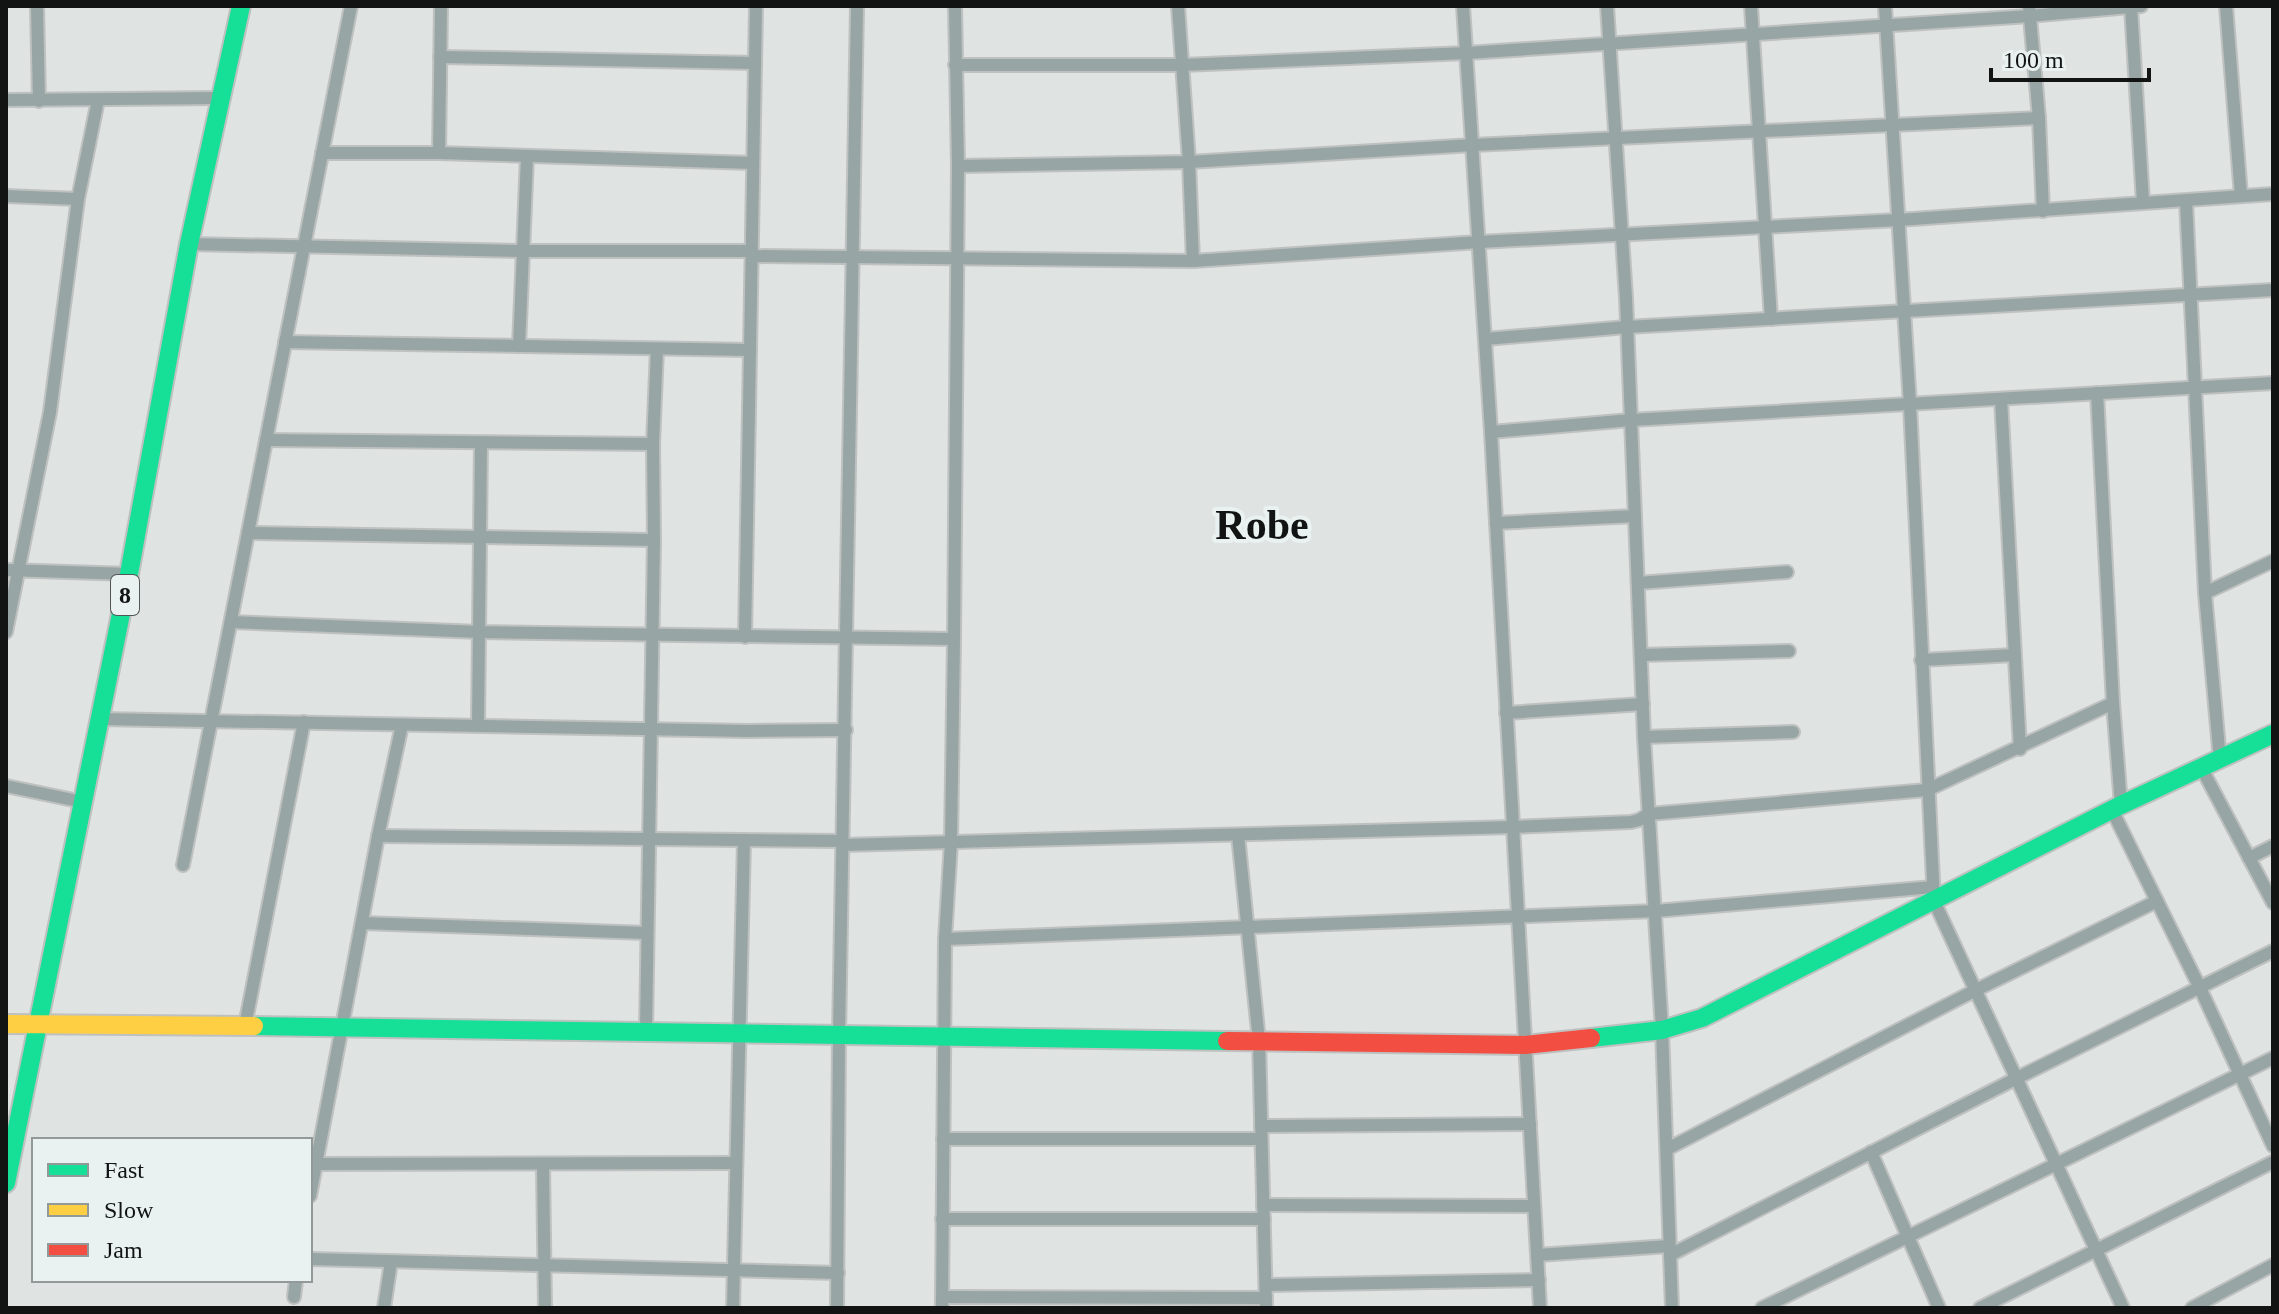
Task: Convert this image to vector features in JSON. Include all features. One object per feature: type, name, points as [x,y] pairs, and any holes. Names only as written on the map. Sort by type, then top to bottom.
[{"type":"street","points":[[37,6],[39,101]]},
{"type":"street","name":"8","points":[[6,1183],[129,574],[189,244],[241,6]]},
{"type":"street","points":[[183,865],[351,6]]},
{"type":"street","points":[[439,153],[441,6]]},
{"type":"street","points":[[745,637],[756,6]]},
{"type":"street","points":[[837,1308],[857,6]]},
{"type":"street","points":[[955,6],[958,166],[954,639],[951,842],[945,939],[942,1302],[1266,1297],[1539,1280]]},
{"type":"street","points":[[1178,6],[1193,261]]},
{"type":"street","points":[[1463,6],[1491,432],[1540,1308]]},
{"type":"street","points":[[1607,6],[1627,327],[1644,737],[1662,1030],[1672,1308]]},
{"type":"street","points":[[1751,6],[1771,319]]},
{"type":"street","points":[[1885,6],[1910,405],[1934,894],[1974,991],[2123,1308]]},
{"type":"street","points":[[2226,6],[2241,196]]},
{"type":"street","points":[[955,65],[1182,65],[1467,53],[2029,11],[2136,7],[2143,202]]},
{"type":"street","points":[[2029,11],[2039,118],[2043,211]]},
{"type":"street","points":[[440,57],[755,63]]},
{"type":"street","points":[[6,100],[219,98]]},
{"type":"street","points":[[6,632],[13,570],[50,412],[78,199],[98,100]]},
{"type":"street","points":[[958,166],[1189,162],[2039,118]]},
{"type":"street","points":[[322,153],[439,153],[753,163]]},
{"type":"street","points":[[519,346],[527,157]]},
{"type":"street","points":[[189,244],[853,258],[1193,261],[1898,220],[2273,194]]},
{"type":"street","points":[[6,196],[78,199]]},
{"type":"street","points":[[2186,201],[2205,593],[2220,760]]},
{"type":"street","points":[[1485,339],[1627,327],[2273,290]]},
{"type":"street","points":[[285,342],[750,350]]},
{"type":"street","points":[[646,1030],[653,444],[657,349]]},
{"type":"street","points":[[1491,432],[1631,420],[2273,383]]},
{"type":"street","points":[[2097,393],[2117,808],[2157,901],[2273,1145]]},
{"type":"street","points":[[2001,399],[2020,749]]},
{"type":"street","points":[[266,440],[653,444]]},
{"type":"street","points":[[478,725],[481,443]]},
{"type":"street","points":[[1496,523],[1635,516]]},
{"type":"street","points":[[248,533],[654,540]]},
{"type":"street","points":[[2205,593],[2273,561]]},
{"type":"street","points":[[13,570],[129,574]]},
{"type":"street","points":[[1638,583],[1787,572]]},
{"type":"street","points":[[231,622],[480,632],[954,639]]},
{"type":"street","points":[[1641,655],[1789,651]]},
{"type":"street","points":[[1921,660],[2014,655]]},
{"type":"street","points":[[378,836],[951,842],[1631,822],[1649,814],[1927,790],[2113,703]]},
{"type":"street","points":[[1506,713],[1643,704]]},
{"type":"street","points":[[100,719],[846,730]]},
{"type":"street","points":[[245,1026],[304,722]]},
{"type":"street","points":[[312,1185],[402,725]]},
{"type":"street","points":[[1644,737],[1793,732]]},
{"type":"street","points":[[6,1024],[646,1030],[944,1038],[1525,1045],[1662,1030],[1702,1018],[1934,894],[2273,734]]},
{"type":"street","points":[[2202,769],[2273,903]]},
{"type":"street","points":[[6,786],[83,802]]},
{"type":"street","points":[[1238,835],[1259,1041],[1266,1297]]},
{"type":"street","points":[[733,1308],[744,840]]},
{"type":"street","points":[[2249,858],[2273,846]]},
{"type":"street","points":[[945,939],[1518,919],[1934,894]]},
{"type":"street","points":[[1667,1149],[2157,901]]},
{"type":"street","points":[[362,923],[647,933]]},
{"type":"street","points":[[1538,1255],[1670,1250],[2273,951]]},
{"type":"street","points":[[1762,1308],[2273,1058]]},
{"type":"street","points":[[943,1139],[1530,1124]]},
{"type":"street","points":[[1871,1152],[1939,1308]]},
{"type":"street","points":[[1980,1308],[2273,1162]]},
{"type":"street","points":[[316,1164],[736,1163]]},
{"type":"street","points":[[543,1165],[545,1308]]},
{"type":"street","points":[[1263,1205],[1534,1206]]},
{"type":"street","points":[[942,1219],[1264,1219]]},
{"type":"street","points":[[312,1259],[838,1273]]},
{"type":"street","points":[[384,1308],[391,1262]]},
{"type":"street","points":[[2192,1308],[2273,1265]]},
{"type":"street","points":[[294,1297],[296,1282]]},
{"type":"traffic: fast","points":[[6,1183],[129,574],[189,244],[241,6]]},
{"type":"traffic: fast","points":[[1591,1038],[1662,1030],[1702,1018],[2121,805],[2273,734]]},
{"type":"traffic: fast","points":[[254,1026],[1227,1041]]},
{"type":"traffic: slow","points":[[6,1024],[254,1026]]},
{"type":"traffic: jam","points":[[1227,1041],[1525,1045],[1591,1038]]},
{"type":"district","name":"Robe","points":[[1262,524]]}]
